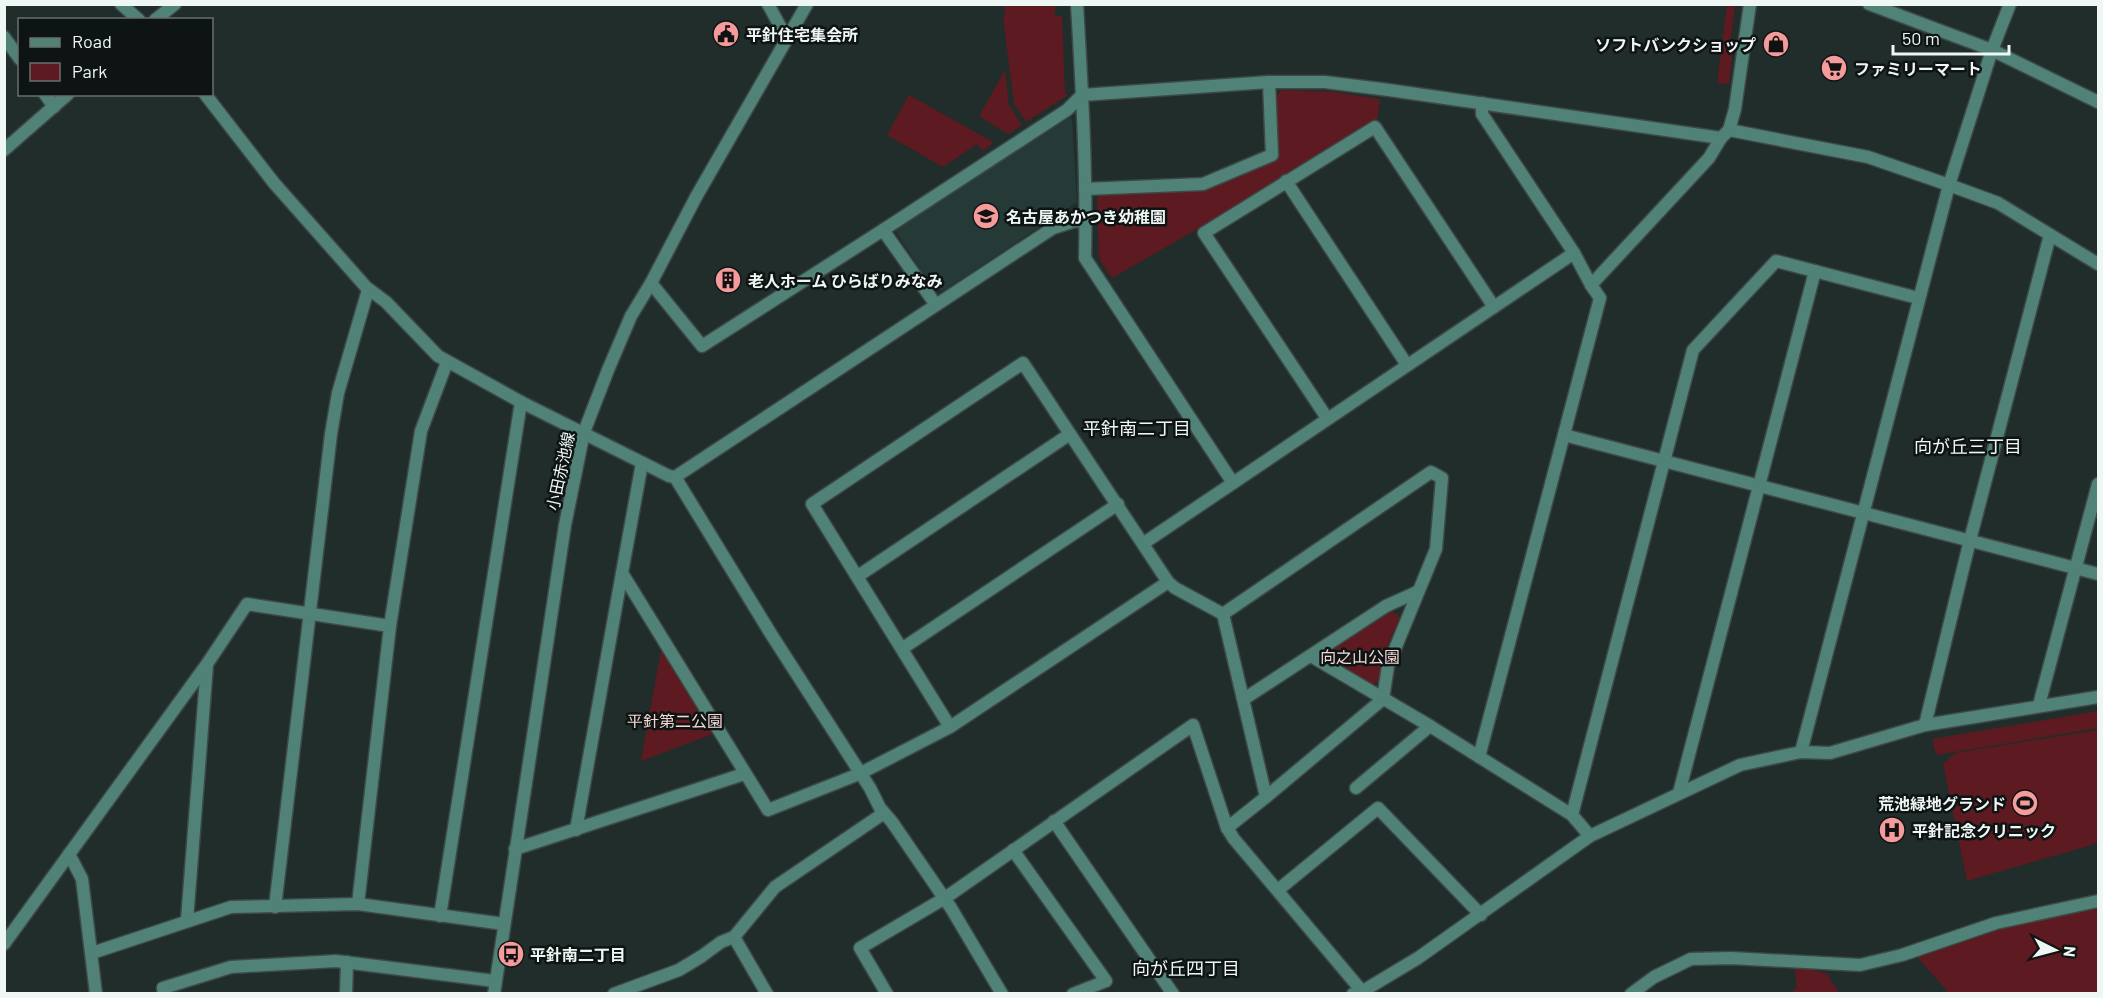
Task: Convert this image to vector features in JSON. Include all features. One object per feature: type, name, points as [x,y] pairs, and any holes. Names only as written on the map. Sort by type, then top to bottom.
[{"type":"street","points":[[121,4],[137,18]]},
{"type":"street","points":[[158,18],[175,4]]},
{"type":"street","points":[[768,4],[787,39]]},
{"type":"street","name":"小田赤池線","points":[[494,987],[565,525],[584,432],[631,316],[651,284],[696,197],[807,4]]},
{"type":"street","points":[[1077,4],[1085,189],[1085,258],[1233,483]]},
{"type":"street","points":[[1591,285],[1709,158],[1725,134],[1739,92],[1750,4]]},
{"type":"street","points":[[1869,4],[1992,50],[2098,102]]},
{"type":"street","points":[[1801,752],[1949,185],[1992,50],[2010,4]]},
{"type":"street","points":[[4,38],[18,56]]},
{"type":"street","points":[[1085,189],[1203,184],[1272,155],[1269,82]]},
{"type":"street","points":[[651,284],[702,346],[1067,110],[1082,95],[1269,82],[1325,82],[1725,134],[1868,157],[1998,203],[2098,264]]},
{"type":"street","points":[[46,96],[54,107]]},
{"type":"street","points":[[4,150],[66,96]]},
{"type":"street","points":[[207,96],[274,183],[368,290],[386,302],[438,356],[521,402],[642,463],[675,477],[1053,228],[1075,221],[1086,222]]},
{"type":"street","points":[[1479,757],[1600,298],[1574,253],[1482,114],[1482,103]]},
{"type":"street","points":[[1327,418],[1204,233],[1375,126],[1494,307]]},
{"type":"street","points":[[1286,182],[1407,365]]},
{"type":"street","points":[[883,230],[936,305]]},
{"type":"street","points":[[1925,725],[1970,540],[2050,235]]},
{"type":"street","points":[[1144,543],[1574,253]]},
{"type":"street","points":[[1572,815],[1693,350],[1776,261],[1918,298]]},
{"type":"street","points":[[1679,793],[1815,271]]},
{"type":"street","points":[[275,907],[309,614],[338,393],[368,290]]},
{"type":"street","points":[[358,904],[390,626],[421,431],[447,362]]},
{"type":"street","points":[[950,727],[812,504],[1023,363],[1168,582],[1223,614],[1266,797]]},
{"type":"street","points":[[440,916],[521,402]]},
{"type":"street","points":[[858,576],[1070,434]]},
{"type":"street","points":[[1564,435],[2098,574]]},
{"type":"street","points":[[576,830],[642,463]]},
{"type":"street","points":[[1223,614],[1431,472],[1442,478],[1436,549],[1388,666],[1383,699],[1227,828]]},
{"type":"street","points":[[675,477],[859,774],[945,898],[1002,993]]},
{"type":"street","points":[[2039,705],[2098,484]]},
{"type":"street","points":[[903,648],[1118,504]]},
{"type":"street","points":[[622,573],[768,810],[859,774],[950,727],[1168,582]]},
{"type":"street","points":[[1244,699],[1386,606],[1417,592]]},
{"type":"street","points":[[4,944],[207,664],[247,604],[390,626]]},
{"type":"street","points":[[1311,656],[1430,726],[1572,815],[1590,836]]},
{"type":"street","points":[[187,920],[207,664]]},
{"type":"street","points":[[887,993],[860,948],[945,898],[1193,725],[1227,828],[1362,991],[1418,958],[1590,836],[1740,765],[1801,752],[1830,753],[1925,725],[2098,697]]},
{"type":"street","points":[[1356,788],[1430,726]]},
{"type":"street","points":[[515,849],[744,774]]},
{"type":"street","points":[[1278,890],[1378,808],[1480,915]]},
{"type":"street","points":[[614,993],[679,970],[721,942],[734,937],[775,887],[884,813]]},
{"type":"street","points":[[1054,821],[1173,993]]},
{"type":"street","points":[[1013,850],[1106,981],[1073,993]]},
{"type":"street","points":[[69,854],[82,879],[96,993]]},
{"type":"street","points":[[1631,993],[1654,977],[1691,959],[1731,958],[1860,965],[1902,955],[1996,923],[2098,901]]},
{"type":"street","points":[[92,953],[231,907],[358,904],[504,924]]},
{"type":"street","points":[[734,937],[767,993]]},
{"type":"street","points":[[164,993],[163,988],[231,967],[347,962],[494,987]]},
{"type":"street","points":[[346,993],[347,962]]},
{"type":"shaded area","name":"名古屋あかつき幼稚園","points":[[1067,115],[1072,119],[1077,202],[943,291],[932,288],[895,230]]},
{"type":"green space","points":[[1004,4],[1055,5],[1055,16],[1062,16],[1065,93],[1068,95],[1026,122],[1014,104],[1003,17],[1005,16]]},
{"type":"green space","points":[[1727,5],[1735,5],[1730,46],[1733,47],[1729,84],[1717,83]]},
{"type":"green space","points":[[1005,70],[1009,105],[1022,125],[1008,134],[979,116]]},
{"type":"green space","points":[[1282,90],[1334,92],[1380,99],[1377,120],[1112,278],[1099,255],[1097,198],[1102,191],[1207,188],[1276,158],[1275,97]]},
{"type":"green space","points":[[909,95],[991,141],[992,144],[982,151],[977,144],[943,167],[887,135]]},
{"type":"green space","name":"向之山公園","points":[[1388,608],[1400,617],[1382,659],[1379,681],[1368,687],[1328,662],[1328,649]]},
{"type":"green space","name":"平針第二公園","points":[[661,650],[713,734],[641,761]]},
{"type":"green space","points":[[2098,711],[2098,728],[1936,755],[1932,739]]},
{"type":"green space","name":"荒池緑地グランド","points":[[2098,730],[2098,843],[1967,881],[1943,764],[1955,753]]},
{"type":"green space","points":[[2098,906],[2098,993],[1949,993],[1917,957],[2004,928]]},
{"type":"green space","points":[[1794,964],[1827,974],[1839,993],[1789,994],[1797,988]]},
{"type":"place","name":"平針住宅集会所","points":[[726,34]]},
{"type":"place","name":"ソフトバンクショップ","points":[[1776,44]]},
{"type":"place","name":"ファミリーマート","points":[[1834,68]]},
{"type":"place","name":"名古屋あかつき幼稚園","points":[[986,216]]},
{"type":"place","name":"老人ホーム ひらばりみなみ","points":[[728,280]]},
{"type":"place","name":"荒池緑地グランド","points":[[2025,803]]},
{"type":"place","name":"平針記念クリニック","points":[[1892,830]]},
{"type":"place","name":"平針南二丁目","points":[[511,954]]},
{"type":"district","name":"平針南二丁目","points":[[1137,428]]},
{"type":"district","name":"向が丘三丁目","points":[[1968,446]]},
{"type":"district","name":"向が丘四丁目","points":[[1186,968]]}]
